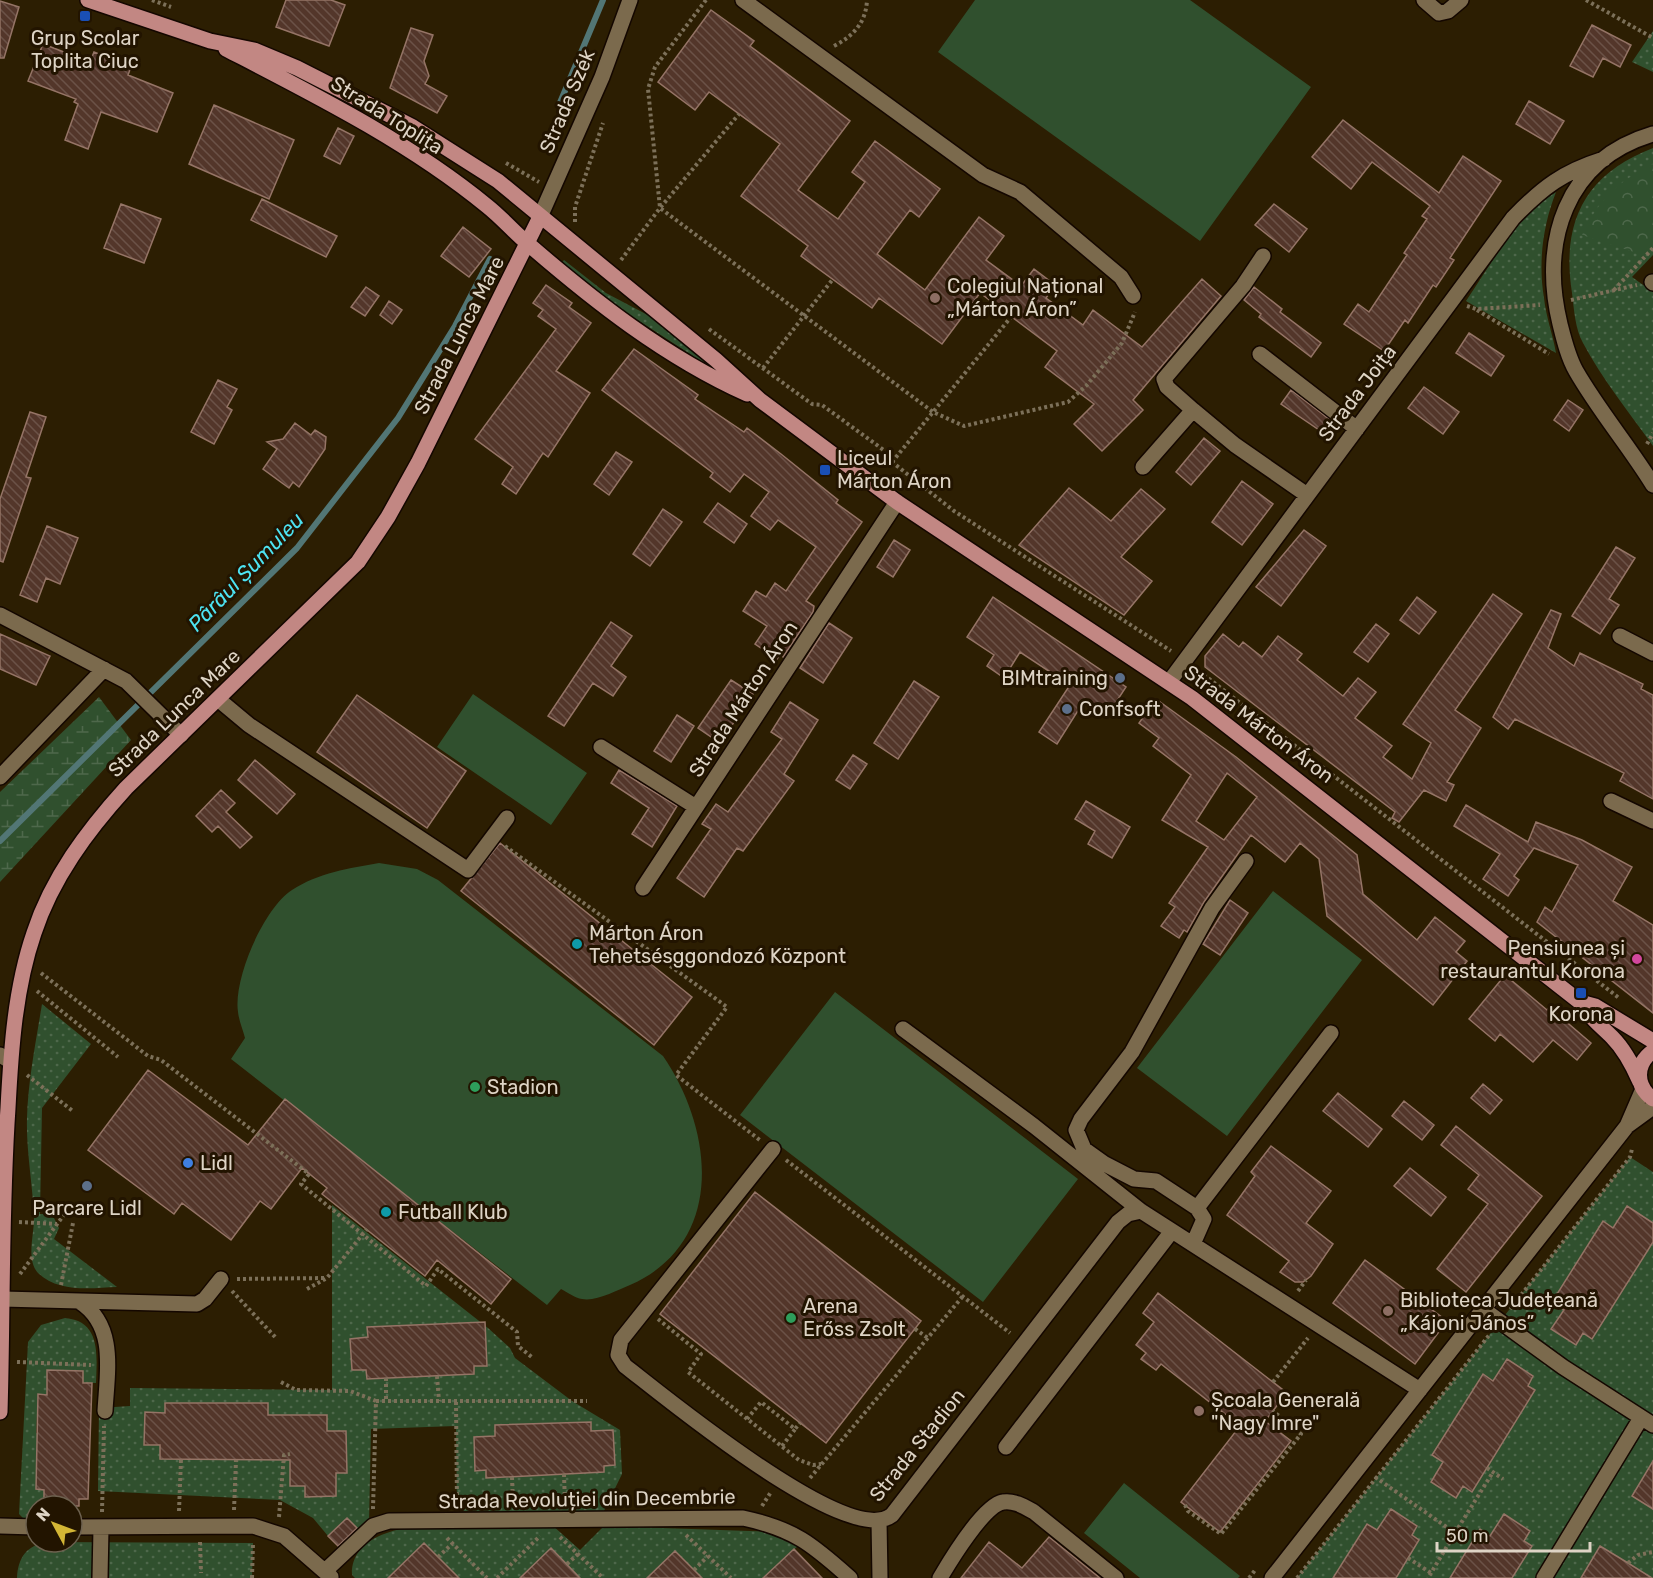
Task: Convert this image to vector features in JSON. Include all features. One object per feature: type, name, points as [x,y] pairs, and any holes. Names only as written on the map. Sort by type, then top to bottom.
[{"type":"main road","name":"Strada Toplița","points":[[88,0],[210,41],[254,50],[297,68],[413,127],[498,181],[540,217]]},
{"type":"main road","name":"Strada Toplița","points":[[210,41],[377,130],[486,205],[528,244]]},
{"type":"main road","name":"Strada Lunca Mare","points":[[0,1412],[5,1058],[26,962],[42,912],[82,840],[126,788],[340,582],[374,540],[418,463],[540,217]]},
{"type":"main road","name":"Strada Márton Áron","points":[[540,217],[690,339],[760,400],[897,502],[1169,682],[1255,746],[1580,1002],[1589,1017],[1618,1045],[1645,1090]]},
{"type":"main road","name":"Strada Márton Áron","points":[[528,244],[650,341],[706,376],[760,400]]},
{"type":"main road","name":"Strada Márton Áron","points":[[1580,1002],[1595,1006],[1653,1041]]},
{"type":"main road","points":[[1645,1090],[1640,1068],[1653,1051]]},
{"type":"street","name":"Strada Szék","points":[[540,217],[602,76],[630,0]]},
{"type":"street","points":[[743,0],[983,175],[1020,192],[1121,277],[1133,296]]},
{"type":"street","points":[[1424,0],[1439,13],[1448,11],[1461,0]]},
{"type":"street","points":[[1653,134],[1624,146],[1604,159],[1571,196],[1561,218],[1555,241],[1552,273],[1555,303],[1576,370],[1653,485]]},
{"type":"street","name":"Strada Joița","points":[[1169,682],[1514,218],[1539,191],[1566,172],[1604,159]]},
{"type":"street","points":[[1263,256],[1243,286],[1164,379],[1167,387],[1235,445],[1307,495]]},
{"type":"street","points":[[1260,354],[1357,429]]},
{"type":"street","points":[[1143,467],[1193,410]]},
{"type":"street","name":"Strada Márton Áron","points":[[643,888],[897,502]]},
{"type":"street","points":[[0,615],[126,681],[182,735]]},
{"type":"street","points":[[1620,636],[1653,653]]},
{"type":"street","points":[[0,777],[104,669]]},
{"type":"street","points":[[219,700],[249,725],[468,870],[507,818]]},
{"type":"street","points":[[601,747],[696,807]]},
{"type":"street","points":[[1611,801],[1653,821]]},
{"type":"street","points":[[1193,1244],[1204,1219],[1197,1208],[1156,1181],[1134,1179],[1105,1164],[1084,1149],[1076,1130],[1081,1119],[1132,1052],[1212,908],[1246,861]]},
{"type":"street","points":[[903,1029],[1082,1162],[1141,1211],[1420,1390]]},
{"type":"street","points":[[1197,1208],[1331,1033]]},
{"type":"street","points":[[1272,1578],[1627,1126],[1645,1090]]},
{"type":"street","points":[[1627,1126],[1653,1107]]},
{"type":"street","name":"Strada Stadion","points":[[773,1149],[618,1345],[620,1360],[778,1480],[798,1492],[870,1521],[879,1521],[892,1515],[1118,1222],[1128,1214],[1141,1211]]},
{"type":"street","points":[[1006,1447],[1172,1230]]},
{"type":"street","points":[[2,1299],[197,1304],[205,1299],[221,1279]]},
{"type":"street","points":[[80,1302],[91,1311],[104,1328],[107,1366],[105,1411]]},
{"type":"street","points":[[1484,1308],[1647,1422],[1544,1578]]},
{"type":"street","points":[[940,1578],[957,1551],[985,1515],[995,1505],[1003,1502],[1019,1504],[1034,1512],[1116,1578]]},
{"type":"street","name":"Strada Revoluției din Decembrie","points":[[373,1526],[389,1521],[513,1520],[545,1524],[565,1520],[743,1518],[778,1526],[798,1536],[850,1578]]},
{"type":"street","points":[[879,1521],[880,1578]]},
{"type":"street","points":[[0,1526],[24,1527]]},
{"type":"street","points":[[84,1527],[253,1526],[277,1533],[297,1546],[328,1574],[373,1526]]},
{"type":"street","points":[[100,1578],[101,1528]]},
{"type":"path","points":[[706,0],[656,67],[648,88],[660,208],[933,412],[964,426],[1068,402],[1086,386],[1122,343],[1135,314],[1133,296]]},
{"type":"path","points":[[818,55],[852,36],[866,11],[867,0]]},
{"type":"path","points":[[1586,0],[1653,38]]},
{"type":"path","points":[[619,263],[660,208],[739,114]]},
{"type":"path","points":[[1613,290],[1653,248]]},
{"type":"path","points":[[610,256],[628,269]]},
{"type":"path","points":[[763,368],[833,279]]},
{"type":"path","points":[[1476,309],[1576,370]]},
{"type":"path","points":[[892,462],[1011,317]]},
{"type":"path","points":[[700,322],[812,404],[822,405],[885,451],[892,462],[973,523],[1185,660],[1626,1003]]},
{"type":"path","points":[[493,837],[727,1007],[676,1075],[1024,1344]]},
{"type":"path","points":[[26,962],[148,1056],[161,1060],[309,1174],[301,1184],[426,1286],[438,1269],[517,1332],[518,1346],[533,1358]]},
{"type":"path","points":[[22,979],[118,1057]]},
{"type":"path","points":[[5,1058],[74,1112]]},
{"type":"path","points":[[1298,1578],[1630,1157],[1632,1148],[1627,1126]]},
{"type":"path","points":[[2,1299],[72,1204]]},
{"type":"path","points":[[3,1221],[57,1224]]},
{"type":"path","points":[[58,1300],[73,1223]]},
{"type":"path","points":[[307,1288],[327,1278],[367,1230]]},
{"type":"path","points":[[221,1279],[327,1278]]},
{"type":"path","points":[[221,1279],[277,1339]]},
{"type":"path","points":[[798,1492],[894,1375],[911,1362],[963,1296]]},
{"type":"path","points":[[657,1318],[701,1354],[688,1372],[799,1460],[813,1465],[822,1464]]},
{"type":"path","points":[[1273,1382],[1318,1324]]},
{"type":"path","points":[[915,1329],[929,1339]]},
{"type":"path","points":[[1,1351],[107,1366]]},
{"type":"path","points":[[437,1376],[439,1401]]},
{"type":"path","points":[[386,1378],[386,1401]]},
{"type":"path","points":[[281,1382],[296,1390],[350,1391],[376,1401],[587,1401]]},
{"type":"path","points":[[373,1526],[376,1401]]},
{"type":"path","points":[[747,1419],[761,1401],[795,1429],[800,1423],[782,1446]]},
{"type":"path","points":[[456,1402],[456,1521]]},
{"type":"path","points":[[101,1528],[105,1411]]},
{"type":"path","points":[[1185,1505],[1188,1511],[1221,1534],[1301,1434],[1273,1411]]},
{"type":"path","points":[[277,1533],[284,1455],[290,1454]]},
{"type":"path","points":[[178,1527],[181,1459]]},
{"type":"path","points":[[233,1526],[237,1460]]},
{"type":"path","points":[[1360,1465],[1455,1533]]},
{"type":"path","points":[[1487,1468],[1503,1479]]},
{"type":"path","points":[[1408,1558],[1430,1576],[1493,1472]]},
{"type":"path","points":[[564,1474],[565,1520]]},
{"type":"path","points":[[512,1477],[513,1520]]},
{"type":"path","points":[[759,1521],[762,1507],[778,1480]]},
{"type":"path","points":[[670,1519],[731,1578]]},
{"type":"path","points":[[428,1521],[486,1578]]},
{"type":"path","points":[[497,1578],[545,1524],[603,1578]]},
{"type":"path","points":[[200,1526],[201,1573]]},
{"type":"path","points":[[252,1578],[253,1526]]},
{"type":"path","points":[[438,1557],[452,1544]]},
{"type":"path","points":[[1628,1563],[1638,1554],[1653,1552]]},
{"type":"path","points":[[567,1564],[578,1554]]},
{"type":"path","points":[[694,1570],[708,1556]]},
{"type":"path","points":[[1249,1578],[1261,1562]]},
{"type":"green space","points":[[975,0],[1190,0],[1311,87],[1200,241],[938,52]]},
{"type":"green space","points":[[1653,31],[1653,72],[1632,62]]},
{"type":"green space","points":[[1653,148],[1653,255],[1632,277],[1653,292],[1653,446],[1607,382],[1580,337],[1575,319],[1570,244],[1583,204],[1595,187],[1610,172]]},
{"type":"green space","points":[[1653,164],[1653,242],[1643,255],[1582,235],[1595,211],[1610,193],[1629,178]]},
{"type":"green space","points":[[1556,192],[1543,244],[1542,284],[1556,353],[1466,301],[1517,227],[1542,202]]},
{"type":"green space","points":[[564,260],[606,293],[659,321],[699,352],[719,373],[607,300],[561,264]]},
{"type":"green space","points":[[473,694],[587,773],[551,825],[437,747]]},
{"type":"green space","points":[[99,697],[131,740],[0,882],[0,792]]},
{"type":"green space","name":"Stadion","points":[[379,863],[417,869],[438,880],[663,1056],[680,1085],[693,1117],[700,1150],[702,1182],[696,1214],[683,1242],[661,1266],[630,1285],[594,1299],[579,1298],[561,1289],[547,1305],[231,1059],[245,1038],[238,1012],[240,982],[253,945],[271,912],[292,890],[312,879]]},
{"type":"green space","points":[[1273,891],[1362,960],[1227,1136],[1137,1068]]},
{"type":"green space","points":[[835,992],[1078,1179],[983,1302],[740,1115]]},
{"type":"green space","points":[[42,1004],[91,1044],[42,1108],[40,1214],[52,1214],[59,1228],[54,1239],[117,1287],[76,1288],[56,1284],[38,1273],[32,1261],[34,1219],[27,1118]]},
{"type":"green space","points":[[1630,1157],[1653,1172],[1653,1578],[1297,1578]]},
{"type":"green space","points":[[332,1205],[488,1328],[510,1348],[515,1358],[572,1401],[620,1430],[622,1474],[603,1513],[457,1511],[456,1426],[371,1429],[369,1524],[359,1530],[347,1518],[328,1536],[313,1518],[280,1500],[98,1491],[99,1408],[130,1406],[130,1388],[332,1390]]},
{"type":"green space","points":[[65,1318],[85,1325],[91,1333],[96,1351],[96,1383],[83,1383],[83,1371],[47,1370],[47,1395],[38,1395],[36,1433],[48,1434],[37,1451],[36,1489],[44,1490],[44,1494],[24,1494],[24,1519],[19,1514],[28,1342],[41,1325]]},
{"type":"green space","points":[[1124,1483],[1240,1576],[1238,1578],[1140,1578],[1084,1533]]},
{"type":"green space","points":[[422,1525],[552,1525],[580,1550],[604,1526],[777,1532],[799,1545],[763,1578],[355,1578],[352,1575],[354,1562],[366,1544],[387,1533]]},
{"type":"green space","points":[[84,1542],[253,1543],[252,1578],[17,1578],[24,1554],[84,1554]]},
{"type":"building","points":[[286,0],[331,0],[345,5],[329,46],[276,27]]},
{"type":"building","points":[[0,1],[19,7],[4,58],[0,58]]},
{"type":"building","name":"Colegiul Național „Márton Áron”","points":[[711,10],[754,41],[750,46],[850,121],[798,190],[838,219],[865,182],[852,172],[875,141],[940,189],[919,217],[910,210],[877,254],[925,290],[979,217],[1004,236],[986,260],[1021,286],[1034,269],[1055,285],[1046,298],[1083,325],[1093,310],[1142,347],[1202,279],[1221,296],[1133,400],[1143,410],[1102,451],[1074,424],[1094,404],[1045,367],[1057,351],[980,293],[942,344],[879,298],[872,308],[801,256],[808,246],[741,196],[780,144],[709,92],[695,110],[658,82]]},
{"type":"building","points":[[1592,25],[1631,45],[1620,67],[1603,58],[1593,77],[1570,66]]},
{"type":"building","points":[[411,28],[433,35],[424,61],[429,76],[425,84],[447,96],[437,113],[390,88]]},
{"type":"building","points":[[43,44],[90,62],[94,52],[131,67],[128,75],[173,93],[157,132],[101,112],[88,149],[65,140],[78,104],[74,102],[76,99],[28,81]]},
{"type":"building","points":[[1529,101],[1564,121],[1550,144],[1516,124]]},
{"type":"building","points":[[214,105],[294,140],[269,199],[189,164]]},
{"type":"building","points":[[1343,120],[1439,193],[1463,156],[1501,181],[1450,258],[1454,260],[1436,287],[1433,285],[1408,323],[1405,320],[1384,351],[1344,324],[1358,304],[1369,312],[1407,255],[1404,253],[1427,219],[1422,216],[1430,206],[1372,162],[1351,189],[1312,157]]},
{"type":"building","points":[[338,128],[354,136],[340,164],[324,156]]},
{"type":"building","points":[[262,199],[337,236],[326,257],[251,220]]},
{"type":"building","points":[[121,204],[161,219],[144,263],[104,248]]},
{"type":"building","points":[[1274,204],[1307,229],[1289,252],[1255,225]]},
{"type":"building","points":[[463,227],[491,249],[469,277],[441,256]]},
{"type":"building","points":[[546,285],[572,303],[569,307],[591,323],[556,371],[590,393],[548,457],[543,453],[516,494],[502,484],[513,467],[475,439],[556,329],[538,316],[543,310],[533,303]]},
{"type":"building","points":[[366,287],[379,296],[365,316],[351,307]]},
{"type":"building","points":[[1254,287],[1282,309],[1280,312],[1321,343],[1311,357],[1259,317],[1261,314],[1244,300]]},
{"type":"building","points":[[389,301],[402,310],[392,324],[380,315]]},
{"type":"building","points":[[1469,333],[1504,356],[1491,376],[1456,353]]},
{"type":"building","points":[[634,349],[698,395],[695,399],[744,432],[747,428],[838,500],[836,503],[862,522],[806,601],[814,606],[813,612],[783,657],[780,655],[777,659],[755,644],[767,626],[743,611],[756,591],[766,597],[775,583],[786,591],[816,547],[778,520],[770,530],[751,516],[769,492],[744,474],[730,492],[710,477],[713,473],[602,390]]},
{"type":"building","points":[[218,380],[237,389],[227,407],[232,410],[214,444],[191,432]]},
{"type":"building","points":[[1424,387],[1459,412],[1443,434],[1408,408]]},
{"type":"building","points":[[1291,390],[1333,422],[1325,434],[1281,404]]},
{"type":"building","points":[[1568,400],[1583,410],[1569,431],[1554,420]]},
{"type":"building","points":[[30,412],[46,417],[26,477],[31,478],[3,562],[0,561],[0,499]]},
{"type":"building","points":[[295,423],[311,435],[315,430],[326,437],[325,449],[299,487],[293,482],[289,488],[263,469],[277,449],[267,442],[283,439]]},
{"type":"building","points":[[1204,438],[1220,451],[1191,485],[1176,472]]},
{"type":"building","points":[[616,452],[632,462],[609,495],[594,484]]},
{"type":"building","points":[[1242,481],[1273,504],[1242,545],[1212,522]]},
{"type":"building","points":[[1069,488],[1111,521],[1141,489],[1165,509],[1121,557],[1152,581],[1124,615],[1019,545]]},
{"type":"building","points":[[718,503],[747,524],[734,543],[704,522]]},
{"type":"building","points":[[663,509],[682,522],[650,566],[633,554]]},
{"type":"building","points":[[47,526],[78,538],[60,584],[46,578],[37,602],[20,595]]},
{"type":"building","points":[[1304,530],[1326,546],[1281,606],[1256,587]]},
{"type":"building","points":[[894,540],[910,550],[893,577],[877,567]]},
{"type":"building","points":[[1616,547],[1635,558],[1609,599],[1619,605],[1600,634],[1572,616]]},
{"type":"building","points":[[1493,594],[1522,614],[1455,710],[1481,728],[1447,782],[1454,785],[1446,801],[1424,790],[1399,822],[1392,818],[1395,812],[1205,667],[1205,656],[1223,634],[1239,647],[1243,642],[1262,657],[1278,636],[1302,654],[1297,660],[1343,696],[1358,678],[1376,692],[1355,718],[1392,746],[1383,757],[1412,779],[1431,743],[1403,724]]},
{"type":"building","points":[[993,597],[1126,687],[1107,716],[1084,701],[1057,744],[1039,732],[1070,685],[1020,652],[1004,678],[987,666],[994,655],[967,637]]},
{"type":"building","points":[[1417,597],[1436,612],[1419,634],[1400,620]]},
{"type":"building","points":[[1551,610],[1561,614],[1548,648],[1574,666],[1580,653],[1643,684],[1641,689],[1653,695],[1653,799],[1620,781],[1624,773],[1515,719],[1508,729],[1493,717]]},
{"type":"building","points":[[611,622],[632,636],[611,666],[626,677],[613,696],[593,683],[564,726],[548,716]]},
{"type":"building","points":[[829,623],[852,638],[823,683],[800,668]]},
{"type":"building","points":[[1376,624],[1389,634],[1368,662],[1354,652]]},
{"type":"building","points":[[0,634],[50,656],[36,685],[0,669]]},
{"type":"building","points":[[731,680],[753,694],[720,743],[698,728]]},
{"type":"building","points":[[914,681],[939,697],[898,759],[874,743]]},
{"type":"building","points":[[357,695],[466,771],[427,828],[317,752]]},
{"type":"building","points":[[1156,699],[1236,757],[1357,855],[1363,894],[1417,940],[1435,917],[1465,941],[1456,952],[1467,961],[1433,1005],[1327,916],[1319,859],[1300,843],[1285,862],[1251,835],[1204,902],[1187,932],[1184,930],[1179,938],[1161,926],[1175,907],[1169,903],[1208,847],[1162,820],[1191,775],[1153,746],[1159,738],[1139,723]],"holes":[[[1227,773],[1257,797],[1224,840],[1196,821]]]},
{"type":"building","points":[[790,702],[818,720],[784,774],[794,781],[743,851],[737,848],[704,897],[677,878],[711,829],[702,824],[716,804],[728,812],[782,739],[771,732]]},
{"type":"building","points":[[677,715],[694,726],[671,762],[654,751]]},
{"type":"building","points":[[853,755],[867,764],[850,789],[836,780]]},
{"type":"building","points":[[255,760],[295,794],[277,814],[238,780]]},
{"type":"building","points":[[619,770],[677,806],[652,847],[632,834],[649,808],[611,783]]},
{"type":"building","points":[[221,790],[235,803],[226,812],[252,837],[240,848],[218,826],[212,832],[196,816]]},
{"type":"building","points":[[1086,801],[1130,827],[1112,858],[1088,844],[1095,831],[1075,819]]},
{"type":"building","points":[[1466,805],[1528,842],[1536,822],[1582,840],[1632,867],[1613,901],[1653,925],[1653,1013],[1537,922],[1545,907],[1552,912],[1578,865],[1534,848],[1514,876],[1519,880],[1508,896],[1483,879],[1500,854],[1454,826]]},
{"type":"building","name":"Márton Áron Tehetsésggondozó Központ","points":[[500,843],[692,997],[654,1045],[461,891]]},
{"type":"building","points":[[1230,900],[1248,913],[1220,955],[1203,944]]},
{"type":"building","points":[[1505,975],[1547,1010],[1549,1007],[1591,1043],[1577,1060],[1553,1040],[1533,1062],[1500,1034],[1495,1041],[1469,1019]]},
{"type":"building","points":[[148,1070],[248,1145],[285,1099],[511,1279],[491,1304],[437,1260],[425,1276],[322,1194],[327,1188],[302,1168],[271,1209],[260,1201],[231,1240],[182,1203],[174,1214],[88,1150]]},
{"type":"building","points":[[1483,1084],[1502,1100],[1490,1114],[1471,1098]]},
{"type":"building","points":[[1338,1093],[1382,1129],[1368,1147],[1323,1111]]},
{"type":"building","points":[[1404,1101],[1434,1125],[1422,1140],[1392,1116]]},
{"type":"building","points":[[1456,1126],[1542,1196],[1466,1292],[1437,1269],[1488,1204],[1468,1189],[1479,1175],[1441,1145]]},
{"type":"building","points":[[1271,1146],[1331,1191],[1306,1223],[1333,1244],[1311,1276],[1303,1282],[1295,1282],[1280,1272],[1289,1261],[1227,1215],[1255,1176],[1251,1172]]},
{"type":"building","points":[[1410,1168],[1446,1197],[1431,1216],[1394,1186]]},
{"type":"building","name":"Arena Erőss Zsolt","points":[[755,1192],[921,1321],[826,1443],[660,1314]]},
{"type":"building","points":[[1627,1206],[1653,1223],[1653,1242],[1592,1339],[1583,1333],[1576,1345],[1551,1329],[1564,1310],[1552,1302],[1603,1221],[1613,1228]]},
{"type":"building","name":"Biblioteca Județeană „Kájoni János”","points":[[1365,1260],[1447,1321],[1415,1364],[1333,1303]]},
{"type":"building","points":[[1158,1293],[1287,1393],[1265,1421],[1291,1441],[1220,1532],[1181,1502],[1240,1426],[1161,1364],[1156,1370],[1141,1359],[1146,1353],[1136,1345],[1154,1322],[1143,1313]]},
{"type":"building","points":[[485,1322],[487,1366],[474,1366],[474,1374],[367,1379],[366,1370],[352,1370],[350,1339],[368,1337],[367,1327]]},
{"type":"building","points":[[1507,1359],[1533,1376],[1528,1386],[1535,1390],[1472,1492],[1463,1486],[1456,1498],[1431,1482],[1443,1462],[1432,1455],[1483,1374],[1493,1381]]},
{"type":"building","points":[[47,1370],[83,1371],[83,1383],[92,1383],[88,1499],[84,1499],[84,1494],[44,1494],[44,1490],[36,1489],[38,1394],[47,1395]]},
{"type":"building","points":[[165,1403],[268,1403],[268,1415],[327,1415],[327,1431],[346,1431],[347,1473],[336,1473],[336,1496],[305,1497],[305,1486],[290,1486],[290,1460],[160,1459],[160,1445],[144,1445],[145,1412],[165,1413]]},
{"type":"building","points":[[591,1422],[591,1431],[613,1430],[615,1465],[604,1466],[604,1472],[486,1478],[486,1470],[475,1471],[474,1437],[495,1436],[495,1425]]},
{"type":"building","points":[[1653,1461],[1653,1509],[1632,1496]]},
{"type":"building","points":[[1391,1509],[1417,1526],[1412,1535],[1419,1540],[1396,1578],[1333,1578],[1367,1524],[1377,1530]]},
{"type":"building","points":[[1504,1514],[1530,1531],[1524,1541],[1532,1546],[1512,1578],[1450,1578],[1480,1529],[1490,1536]]},
{"type":"building","points":[[347,1518],[357,1528],[338,1546],[328,1536]]},
{"type":"building","points":[[1049,1537],[1100,1578],[961,1578],[989,1542],[1022,1568]]},
{"type":"building","points":[[424,1543],[459,1578],[388,1578]]},
{"type":"building","points":[[1600,1546],[1628,1563],[1652,1578],[1581,1578]]},
{"type":"building","points":[[551,1548],[580,1578],[520,1578]]},
{"type":"building","points":[[794,1549],[822,1578],[763,1578]]},
{"type":"building","points":[[675,1551],[702,1578],[647,1578]]},
{"type":"waterway","name":"Pârâul Șumuleu","points":[[559,105],[603,0]]},
{"type":"waterway","name":"Pârâul Șumuleu","points":[[0,841],[297,548],[398,418],[455,326],[490,259]]},
{"type":"place","name":"Grup Scolar Toplita Ciuc","points":[[85,16]]},
{"type":"place","name":"Colegiul Național „Márton Áron”","points":[[935,298]]},
{"type":"place","name":"Liceul Márton Áron","points":[[825,470]]},
{"type":"place","name":"BIMtraining","points":[[1120,678]]},
{"type":"place","name":"Confsoft","points":[[1067,709]]},
{"type":"place","name":"Márton Áron Tehetsésggondozó Központ","points":[[577,944]]},
{"type":"place","name":"Pensiunea și restaurantul Korona","points":[[1637,959]]},
{"type":"place","name":"Korona","points":[[1581,993]]},
{"type":"place","name":"Stadion","points":[[475,1087]]},
{"type":"place","name":"Lidl","points":[[188,1163]]},
{"type":"place","name":"Parcare Lidl","points":[[87,1186]]},
{"type":"place","name":"Futball Klub","points":[[386,1212]]},
{"type":"place","name":"Biblioteca Județeană „Kájoni János”","points":[[1388,1311]]},
{"type":"place","name":"Arena Erőss Zsolt","points":[[791,1318]]},
{"type":"place","name":"Școala Generală \"Nagy Imre\"","points":[[1199,1411]]}]
